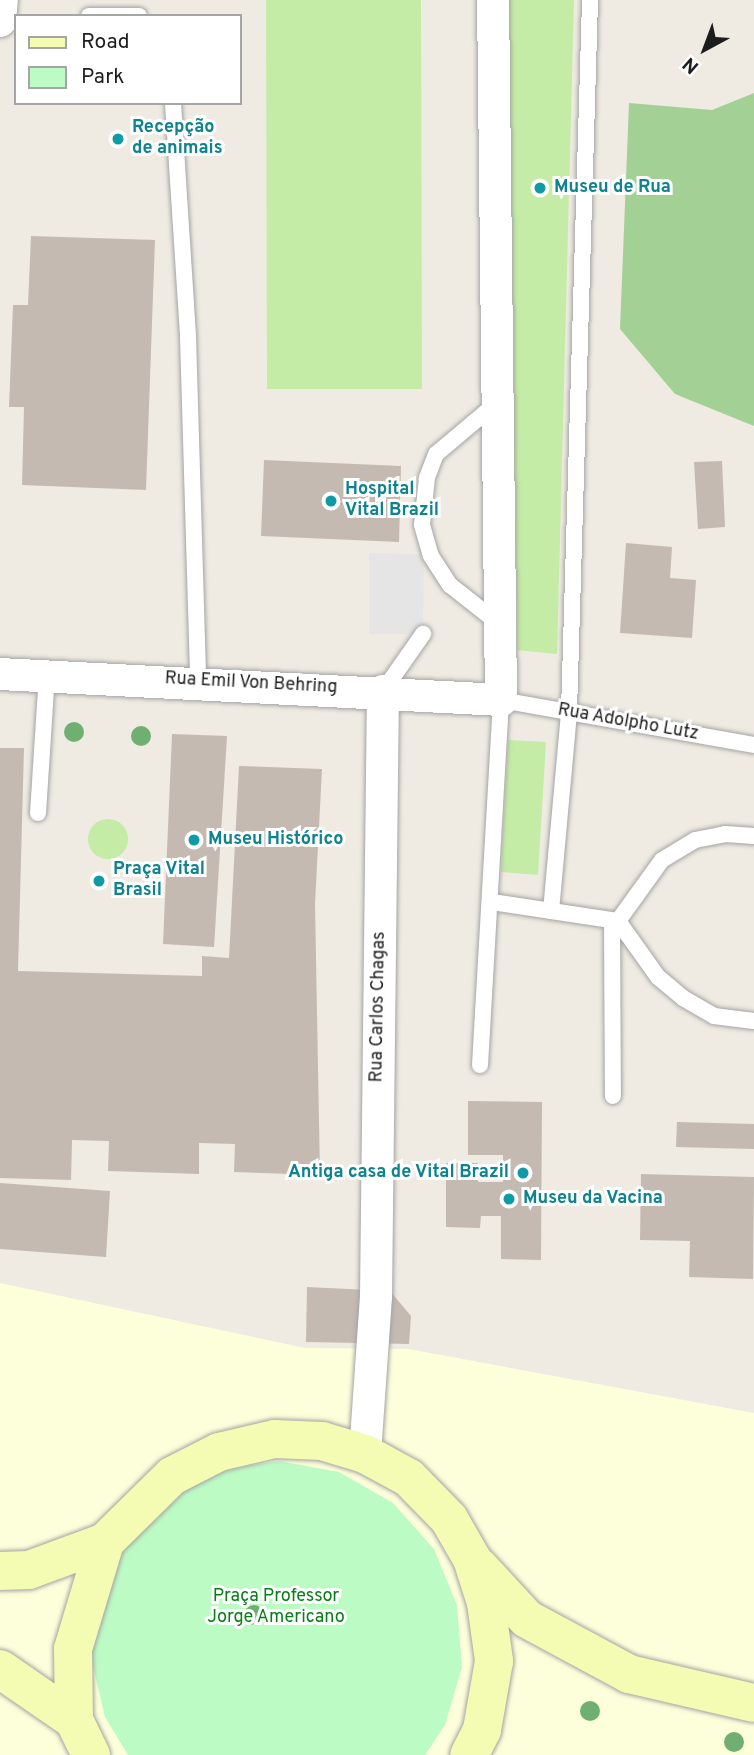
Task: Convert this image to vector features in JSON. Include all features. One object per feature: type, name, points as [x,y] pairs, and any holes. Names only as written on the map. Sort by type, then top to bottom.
[{"type":"main road","points":[[0,1571],[29,1570],[105,1542],[172,1476],[219,1452],[275,1439],[322,1441],[365,1454],[409,1478],[449,1519],[472,1559],[527,1619],[629,1674],[754,1703]]},
{"type":"main road","points":[[91,1755],[74,1720],[73,1649],[105,1542]]},
{"type":"main road","points":[[469,1755],[482,1730],[494,1661],[486,1604],[472,1559]]},
{"type":"main road","points":[[0,1669],[74,1720]]},
{"type":"street","points":[[0,20],[2,0]]},
{"type":"street","points":[[493,0],[501,400],[501,700]]},
{"type":"street","name":"Rua Emil Von Behring","points":[[0,674],[383,691],[501,700]]},
{"type":"street","name":"Rua Carlos Chagas","points":[[365,1454],[374,1324],[383,691]]},
{"type":"lane","points":[[551,911],[569,712],[590,0]]},
{"type":"lane","points":[[173,105],[188,337],[198,682]]},
{"type":"lane","points":[[501,400],[436,454],[427,478],[422,525],[431,556],[450,585],[502,626]]},
{"type":"lane","points":[[383,691],[423,634]]},
{"type":"lane","points":[[38,813],[47,674]]},
{"type":"lane","points":[[480,1065],[492,902],[501,700]]},
{"type":"lane","name":"Rua Adolpho Lutz","points":[[501,700],[754,745]]},
{"type":"lane","points":[[613,1096],[615,921],[662,860],[695,840],[754,836]]},
{"type":"lane","points":[[492,902],[615,921],[658,977],[683,998],[714,1016],[754,1021]]},
{"type":"shaded area","points":[[369,553],[424,554],[423,634],[369,634]]},
{"type":"shaded area","points":[[0,1283],[305,1348],[408,1349],[754,1413],[754,1755],[0,1755]]},
{"type":"green space","points":[[266,0],[421,0],[422,389],[267,389]]},
{"type":"green space","points":[[508,0],[574,0],[557,654],[517,650]]},
{"type":"green space","points":[[754,93],[754,426],[675,394],[620,329],[629,103],[712,110]]},
{"type":"green space","points":[[508,740],[546,742],[538,875],[501,872]]},
{"type":"green space","points":[[108,819],[122,825],[128,839],[122,853],[108,859],[94,853],[88,839],[94,825]]},
{"type":"green space","name":"Praça Professor Jorge Americano","points":[[279,1461],[339,1472],[393,1503],[434,1549],[457,1605],[462,1667],[445,1725],[425,1755],[128,1755],[105,1717],[91,1658],[98,1597],[123,1542],[165,1498],[219,1470]]},
{"type":"building","points":[[31,236],[155,240],[146,490],[22,485],[24,407],[9,407],[13,305],[28,305]]},
{"type":"building","name":"Hospital Vital Brazil","points":[[264,460],[401,466],[399,542],[261,536]]},
{"type":"building","points":[[722,461],[725,527],[698,529],[694,462]]},
{"type":"building","points":[[626,543],[672,547],[670,578],[696,580],[692,638],[620,633]]},
{"type":"building","name":"Museu Histórico","points":[[172,734],[227,736],[214,947],[163,944]]},
{"type":"building","points":[[0,748],[24,748],[18,971],[202,976],[202,956],[229,958],[239,766],[322,769],[315,904],[320,1175],[234,1172],[235,1144],[199,1143],[199,1174],[108,1171],[109,1141],[72,1140],[71,1180],[0,1178]]},
{"type":"building","name":"Antiga casa de Vital Brazil","points":[[468,1101],[542,1102],[541,1260],[501,1259],[501,1216],[481,1216],[480,1228],[446,1227],[446,1163],[478,1163],[478,1182],[503,1182],[503,1155],[468,1155]]},
{"type":"building","points":[[677,1122],[754,1124],[754,1149],[676,1147]]},
{"type":"building","points":[[641,1174],[754,1177],[753,1279],[689,1277],[690,1241],[640,1240]]},
{"type":"building","points":[[0,1183],[110,1191],[106,1257],[0,1249]]},
{"type":"building","points":[[307,1287],[390,1291],[411,1316],[409,1344],[306,1342]]},
{"type":"place","name":"Recepção de animais","points":[[118,139]]},
{"type":"place","name":"Museu de Rua","points":[[540,188]]},
{"type":"place","name":"Hospital Vital Brazil","points":[[331,501]]},
{"type":"place","name":"Museu Histórico","points":[[194,840]]},
{"type":"place","name":"Praça Vital Brasil","points":[[99,881]]},
{"type":"place","name":"Antiga casa de Vital Brazil","points":[[523,1173]]},
{"type":"place","name":"Museu da Vacina","points":[[509,1199]]}]
